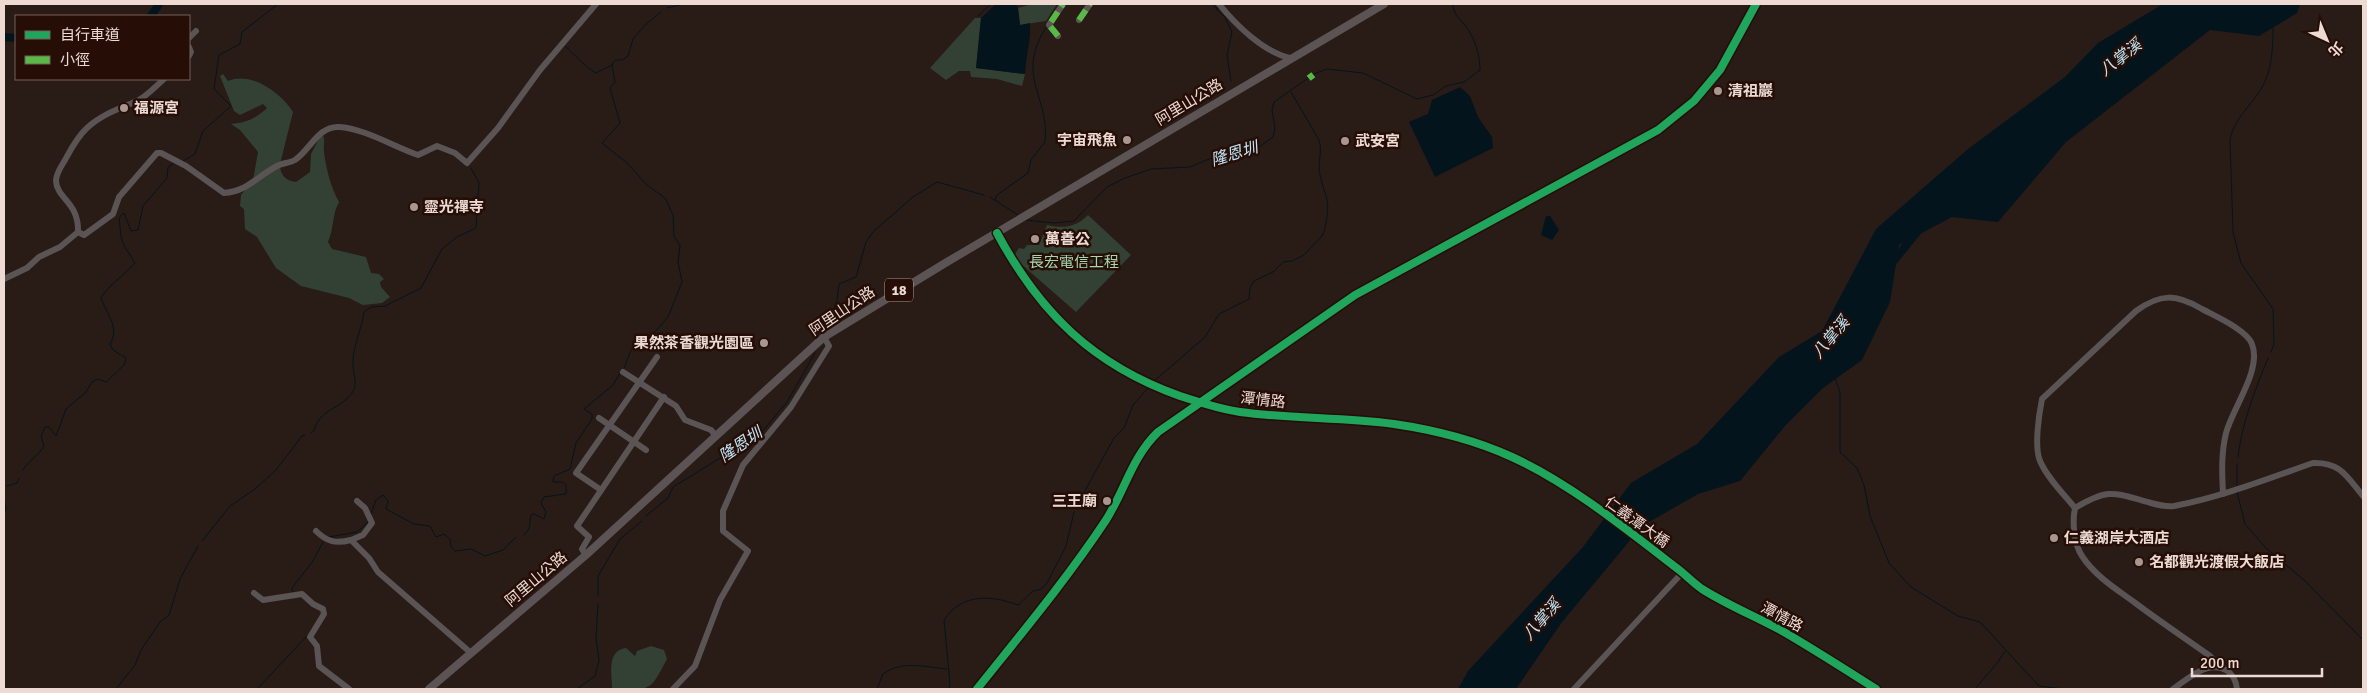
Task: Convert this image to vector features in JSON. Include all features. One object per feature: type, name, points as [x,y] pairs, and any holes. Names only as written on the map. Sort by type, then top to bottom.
[{"type":"main road","name":"阿里山公路","points":[[470,653],[586,555],[824,337],[1290,58],[1384,4]]},
{"type":"main road","name":"18","points":[[429,689],[470,653]]},
{"type":"street","points":[[78,232],[84,235],[92,232],[113,214],[119,198],[157,153],[161,153],[186,166],[224,193],[243,190],[248,184],[273,168],[294,161],[324,130],[332,127],[353,129],[418,155],[437,146],[455,153],[467,163],[498,128],[540,70],[596,4]]},
{"type":"street","points":[[1058,36],[1049,25],[1063,4]]},
{"type":"street","points":[[1079,20],[1090,4]]},
{"type":"street","points":[[1219,4],[1236,25],[1271,50],[1290,58]]},
{"type":"street","points":[[977,689],[1084,552],[1113,506],[1146,443],[1177,417],[1355,295],[1658,130],[1694,101],[1720,70],[1756,4]]},
{"type":"street","points":[[190,37],[196,31]]},
{"type":"street","points":[[78,232],[77,215],[66,197],[59,192],[56,184],[57,175],[74,142],[87,128],[126,104],[144,96],[163,80]]},
{"type":"street","points":[[4,278],[28,268],[39,257],[60,247],[78,232]]},
{"type":"street","name":"潭情路","points":[[996,233],[1028,286],[1056,318],[1084,344],[1114,366],[1148,385],[1200,403],[1238,412],[1393,424],[1457,436],[1511,456],[1545,474],[1581,498]]},
{"type":"street","points":[[2075,508],[2060,491],[2039,460],[2039,412],[2042,399],[2136,311],[2151,300],[2160,297],[2192,303],[2227,322],[2253,345],[2253,370],[2235,407],[2222,456],[2225,493]]},
{"type":"street","points":[[673,689],[695,666],[720,600],[748,551],[723,531],[722,518],[724,508],[746,461],[791,407],[830,346],[824,337]]},
{"type":"street","points":[[601,490],[576,473],[657,357]]},
{"type":"street","points":[[623,372],[676,406],[685,420],[711,430],[716,436]]},
{"type":"street","points":[[586,555],[582,549],[589,537],[577,526],[664,397]]},
{"type":"street","points":[[600,418],[646,450]]},
{"type":"street","points":[[2237,689],[2234,677],[2229,671],[2219,666],[2210,656],[2108,582],[2091,567],[2081,555],[2076,538],[2073,518],[2075,508],[2094,496],[2111,493],[2166,506],[2225,493],[2313,463],[2331,463],[2343,471],[2363,496]]},
{"type":"street","name":"仁義潭大橋","points":[[1581,498],[1679,570]]},
{"type":"street","points":[[316,531],[330,541],[340,543],[363,535],[372,523],[365,508],[357,501]]},
{"type":"street","points":[[351,540],[369,558],[378,572],[470,653]]},
{"type":"street","points":[[1574,689],[1679,570]]},
{"type":"street","name":"潭情路","points":[[1679,570],[1701,588],[1736,610],[1783,632],[1876,689]]},
{"type":"street","points":[[254,593],[263,600],[302,594],[313,604],[323,609],[324,614],[310,637],[317,646],[320,666],[349,689]]},
{"type":"street","points":[[2173,689],[2206,668],[2219,666]]},
{"type":"green space","points":[[1032,4],[1057,4],[1046,21],[1020,25],[1018,8]]},
{"type":"green space","points":[[975,18],[981,18],[976,68],[1025,74],[1022,86],[997,79],[971,77],[970,71],[959,71],[946,80],[930,68]]},
{"type":"green space","points":[[223,74],[228,81],[246,79],[256,81],[273,91],[293,112],[280,164],[282,174],[286,179],[296,182],[310,172],[311,154],[322,133],[328,172],[339,202],[328,242],[332,249],[366,257],[371,273],[379,274],[384,279],[380,282],[381,287],[390,297],[382,303],[363,305],[349,298],[301,286],[276,268],[257,237],[245,229],[244,209],[240,206],[241,195],[253,180],[258,152],[240,130],[231,124],[251,119],[267,108],[263,104],[240,115],[234,111],[220,76]]},
{"type":"green space","name":"長宏電信工程","points":[[1088,215],[1131,255],[1076,312],[1013,257],[1019,248],[1024,249],[1027,245],[1039,245],[1047,225],[1069,226],[1079,222]]},
{"type":"green space","points":[[651,646],[664,650],[667,659],[652,683],[648,687],[642,688],[612,689],[611,670],[615,653],[626,648],[635,656],[637,651]]},
{"type":"water","points":[[996,4],[1016,4],[1020,25],[1030,23],[1025,74],[976,68],[981,18]]},
{"type":"water","points":[[2163,4],[2300,4],[2297,13],[2259,36],[2210,30],[2066,142],[1998,222],[1952,217],[1899,245],[1890,302],[1862,360],[1823,388],[1785,426],[1740,481],[1698,494],[1642,526],[1562,622],[1516,689],[1458,689],[1468,671],[1583,547],[1631,483],[1697,444],[1779,357],[1822,331],[1876,229],[1968,149],[2065,77],[2098,43]]},
{"type":"water","points":[[1460,87],[1470,96],[1478,117],[1492,137],[1493,148],[1435,177],[1409,122],[1428,114],[1432,100]]},
{"type":"water","points":[[1546,216],[1550,216],[1559,230],[1552,240],[1541,235]]},
{"type":"waterway","points":[[152,15],[159,4]]},
{"type":"waterway","points":[[183,161],[195,154],[203,131],[231,106],[214,89],[219,55],[240,44],[242,32],[278,4]]},
{"type":"waterway","points":[[667,8],[684,4]]},
{"type":"waterway","points":[[978,16],[991,4]]},
{"type":"waterway","points":[[1213,4],[1216,8]]},
{"type":"waterway","name":"隆恩圳","points":[[1026,220],[1054,223],[1074,221],[1107,187],[1125,178],[1151,169],[1190,167],[1228,151],[1259,147],[1273,137],[1275,128],[1272,110],[1274,102],[1314,74],[1327,69],[1363,73],[1417,99],[1433,95],[1446,86],[1464,82],[1480,70],[1479,60],[1474,40],[1467,27],[1456,15],[1453,4]]},
{"type":"waterway","points":[[1219,7],[1216,9],[1225,17],[1232,32],[1227,55],[1231,81]]},
{"type":"waterway","points":[[624,368],[633,348],[640,343],[646,342],[668,317],[682,282],[678,262],[680,246],[674,236],[673,215],[665,198],[647,185],[627,163],[602,143],[620,123],[610,88],[615,82],[612,65],[615,60],[622,60],[628,56],[633,39],[646,24],[661,12]]},
{"type":"waterway","points":[[995,200],[997,195],[1028,173],[1031,160],[1045,142],[1043,111],[1033,73],[1033,59],[1038,43],[1047,26]]},
{"type":"waterway","points":[[2271,352],[2274,344],[2273,309],[2241,263],[2233,232],[2230,140],[2236,124],[2266,79],[2272,54],[2273,28]]},
{"type":"waterway","points":[[4,37],[15,38]]},
{"type":"waterway","points":[[565,46],[596,73],[612,65]]},
{"type":"waterway","points":[[1291,92],[1319,140],[1319,171],[1328,205],[1325,228]]},
{"type":"waterway","points":[[23,470],[44,446],[41,436],[45,427],[49,427],[56,436],[66,409],[86,392],[92,382],[98,379],[106,382],[124,365],[126,358],[113,350],[110,344],[113,338],[113,326],[101,298],[107,289],[135,263],[123,242],[119,221],[124,213],[131,231],[138,230],[143,206],[167,178],[168,167],[173,164]]},
{"type":"waterway","points":[[311,433],[314,431],[320,418],[342,403],[354,389],[353,356],[364,312],[371,307],[385,306],[421,288],[442,249],[457,237],[476,228],[479,183],[471,168]]},
{"type":"waterway","name":"隆恩圳","points":[[823,334],[837,301],[839,284],[856,277],[866,242],[873,232],[913,197],[937,182],[984,195]]},
{"type":"waterway","name":"隆恩圳","points":[[990,197],[1018,215]]},
{"type":"waterway","points":[[1153,382],[1205,337],[1219,314],[1249,299],[1250,288],[1254,281],[1273,272],[1283,262],[1292,261],[1304,255],[1322,236],[1325,229]]},
{"type":"waterway","name":"八掌溪","points":[[1892,263],[1918,231]]},
{"type":"waterway","name":"隆恩圳","points":[[646,516],[668,498],[673,487],[761,433],[787,402],[815,353]]},
{"type":"waterway","points":[[2238,457],[2246,419],[2268,358]]},
{"type":"waterway","points":[[524,535],[529,529],[531,515],[534,514],[544,519],[546,512],[541,503],[544,497],[566,494],[566,485],[563,482],[553,482],[554,476],[570,469],[576,443],[592,419],[592,414],[584,409],[613,385],[620,373]]},
{"type":"waterway","points":[[1835,378],[1840,392],[1840,452],[1857,468],[1864,485],[1870,516],[1889,563],[1911,587],[1958,616],[1980,622],[2039,686],[2064,689]]},
{"type":"waterway","points":[[1076,507],[1114,438],[1124,428],[1133,405],[1148,388]]},
{"type":"waterway","points":[[202,541],[230,506],[255,489],[276,470],[302,436],[305,435]]},
{"type":"waterway","points":[[2237,464],[2237,488]]},
{"type":"waterway","points":[[7,486],[17,483],[19,478]]},
{"type":"waterway","points":[[2237,492],[2245,524],[2265,547],[2305,581],[2363,640]]},
{"type":"waterway","points":[[371,514],[376,500],[383,495],[388,501],[386,509],[414,524],[430,526],[436,537],[444,534],[450,539],[451,547],[455,551],[471,549],[485,556],[503,550],[516,537]]},
{"type":"waterway","points":[[4,498],[6,509],[4,514]]},
{"type":"waterway","points":[[949,689],[944,620],[951,611],[968,601],[987,598],[1018,605],[1033,591],[1041,589],[1047,583],[1066,546],[1074,512]]},
{"type":"waterway","name":"隆恩圳","points":[[598,595],[598,576],[620,539],[642,521]]},
{"type":"waterway","points":[[329,537],[357,532],[368,522]]},
{"type":"waterway","points":[[293,592],[292,588],[313,561],[323,542]]},
{"type":"waterway","points":[[116,689],[135,665],[141,650],[160,622],[169,615],[180,579],[198,546]]},
{"type":"waterway","name":"隆恩圳","points":[[577,689],[595,676],[599,661],[596,638],[598,604]]},
{"type":"waterway","points":[[257,689],[308,635]]},
{"type":"waterway","points":[[1975,689],[2005,651]]},
{"type":"waterway","points":[[877,689],[883,674],[898,667],[914,666],[947,669]]},
{"type":"marked path","points":[[1058,36],[1049,25],[1063,4]]},
{"type":"marked path","points":[[1079,20],[1090,4]]},
{"type":"marked path","points":[[1309,74],[1313,79]]},
{"type":"cycle path","points":[[977,689],[1076,564],[1113,509],[1135,463],[1158,432],[1355,295],[1658,130],[1694,101],[1720,70],[1756,4]]},
{"type":"cycle path","points":[[997,233],[1014,262],[1051,312],[1095,352],[1121,369],[1180,396],[1232,411],[1394,424],[1454,436],[1498,451],[1533,468],[1596,507],[1702,589],[1784,632],[1876,689]]},
{"type":"place","name":"清祖巖","points":[[1718,91]]},
{"type":"place","name":"福源宮","points":[[124,108]]},
{"type":"place","name":"宇宙飛魚","points":[[1127,140]]},
{"type":"place","name":"武安宮","points":[[1345,141]]},
{"type":"place","name":"靈光禪寺","points":[[414,207]]},
{"type":"place","name":"萬善公","points":[[1035,239]]},
{"type":"place","name":"果然茶香觀光園區","points":[[764,343]]},
{"type":"place","name":"三王廟","points":[[1107,501]]},
{"type":"place","name":"仁義湖岸大酒店","points":[[2054,538]]},
{"type":"place","name":"名都觀光渡假大飯店","points":[[2139,562]]}]
